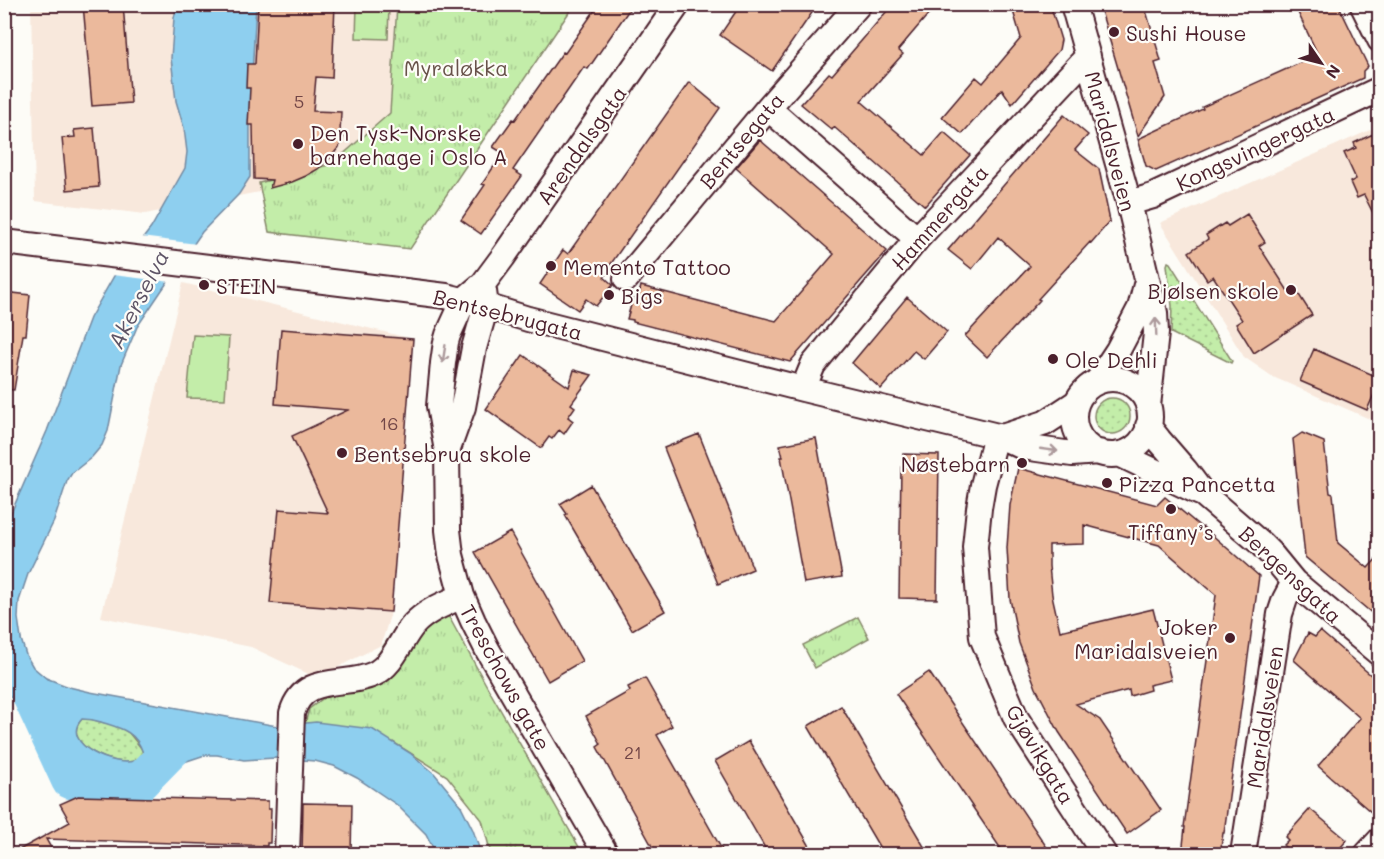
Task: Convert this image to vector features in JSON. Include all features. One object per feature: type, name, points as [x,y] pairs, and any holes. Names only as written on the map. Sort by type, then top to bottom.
[{"type":"street","name":"Arendalsgata","points":[[478,297],[678,4]]},
{"type":"street","name":"Bentsegata","points":[[626,279],[768,108],[859,4]]},
{"type":"street","name":"Maridalsveien","points":[[1073,4],[1129,203],[1155,313],[1156,333],[1148,416]]},
{"type":"street","points":[[1362,4],[1380,40]]},
{"type":"street","name":"Hammergata","points":[[803,389],[813,365],[917,239],[1088,56]]},
{"type":"street","name":"Kongsvingergata","points":[[1129,203],[1153,196],[1380,89]]},
{"type":"street","points":[[768,108],[917,239]]},
{"type":"street","name":"Bentsebrugata","points":[[4,242],[478,297],[528,319],[999,436],[1023,447],[1072,454],[1109,453]]},
{"type":"street","name":"Maridalsveien","points":[[1097,382],[1118,350],[1140,308],[1147,279]]},
{"type":"street","name":"Treschows gate","points":[[478,297],[474,348],[463,406],[447,451],[448,530],[452,555],[462,596],[488,649],[606,855]]},
{"type":"street","points":[[1118,379],[1128,382],[1144,396],[1148,416],[1144,436],[1129,450],[1109,453],[1084,443],[1075,428],[1077,402],[1088,386],[1097,382],[1118,379]]},
{"type":"street","points":[[999,436],[1045,423],[1077,402]]},
{"type":"street","name":"Bergensgata","points":[[1148,416],[1159,440],[1203,494],[1260,543],[1294,582],[1380,654]]},
{"type":"street","name":"Gjøvikgata","points":[[999,436],[983,485],[975,547],[982,637],[1016,718],[1104,855]]},
{"type":"street","name":"Bergensgata","points":[[1109,453],[1203,494]]},
{"type":"street","name":"Maridalsveien","points":[[1243,855],[1280,614],[1294,582]]},
{"type":"street","points":[[287,855],[294,705],[304,693],[320,685],[375,674],[387,664],[407,633],[421,618],[462,596]]},
{"type":"street","points":[[1367,855],[1380,840]]},
{"type":"shaded area","points":[[31,5],[396,5],[389,124],[348,175],[145,214],[35,201]]},
{"type":"shaded area","name":"Bjølsen skole","points":[[1379,126],[1379,423],[1273,377],[1244,357],[1160,223]]},
{"type":"shaded area","points":[[183,283],[413,339],[391,612],[381,645],[317,678],[251,647],[101,617]]},
{"type":"green space","points":[[357,5],[389,5],[388,39],[356,38]]},
{"type":"green space","name":"Myraløkka","points":[[397,5],[574,5],[410,249],[269,232],[259,183],[332,164],[390,113]]},
{"type":"green space","points":[[1168,262],[1232,361],[1231,363],[1171,333],[1172,306]]},
{"type":"green space","points":[[193,335],[229,337],[225,399],[187,398]]},
{"type":"green space","points":[[1112,398],[1125,403],[1130,416],[1125,429],[1112,434],[1099,429],[1094,416],[1099,403]]},
{"type":"green space","points":[[437,595],[583,854],[491,854],[482,820],[447,776],[393,742],[303,731],[309,709],[375,659],[400,620]]},
{"type":"green space","points":[[858,617],[869,638],[815,668],[803,645]]},
{"type":"green space","points":[[82,719],[118,726],[129,733],[143,753],[137,759],[127,762],[104,758],[93,752],[78,737],[77,728]]},
{"type":"water","points":[[177,5],[256,5],[250,110],[250,177],[239,194],[202,232],[137,327],[121,365],[108,431],[102,445],[92,457],[72,473],[67,481],[54,521],[28,574],[19,601],[18,618],[26,655],[33,667],[46,678],[90,692],[277,726],[316,722],[372,729],[410,753],[434,773],[461,806],[473,830],[481,854],[436,854],[426,834],[397,805],[357,778],[334,766],[315,761],[275,758],[244,760],[205,755],[148,777],[126,779],[108,776],[71,756],[45,727],[5,692],[4,529],[47,431],[90,318],[114,276],[151,228],[185,168],[187,152],[184,128],[176,101],[171,58]],"holes":[[[82,719],[115,726],[132,735],[143,753],[140,758],[128,762],[117,761],[93,752],[78,737],[77,728]]]},
{"type":"pier","points":[[141,237],[197,244],[171,282],[112,275]]},
{"type":"building","points":[[83,4],[123,4],[131,103],[92,106]]},
{"type":"building","points":[[258,4],[335,4],[332,78],[316,77],[313,111],[341,112],[340,133],[346,133],[339,147],[318,169],[292,182],[270,188],[272,180],[254,179],[253,125],[248,125],[250,88],[246,88],[247,64],[255,64]]},
{"type":"building","points":[[599,4],[633,4],[588,69],[584,67],[513,170],[522,176],[481,234],[461,220],[503,153],[493,147],[563,52],[565,53]]},
{"type":"building","points":[[741,4],[818,4],[772,71],[720,35]]},
{"type":"building","points":[[893,4],[937,4],[898,50],[903,54],[861,101],[924,155],[944,132],[970,155],[925,206],[834,127],[832,130],[801,104],[829,73],[832,75]]},
{"type":"building","points":[[1011,4],[1050,4],[1061,40],[1059,50],[1012,104],[1002,89],[962,134],[942,117],[976,77],[983,83],[1021,38]]},
{"type":"building","points":[[1099,4],[1144,4],[1161,61],[1155,63],[1165,97],[1138,136]]},
{"type":"building","points":[[1294,4],[1338,4],[1368,66],[1363,71],[1363,78],[1156,171],[1146,166],[1138,139],[1203,109],[1202,107],[1318,55]]},
{"type":"building","points":[[689,82],[720,108],[610,265],[613,266],[604,277],[613,285],[596,306],[586,299],[578,310],[540,284],[563,250],[568,254]]},
{"type":"building","points":[[1064,115],[1088,135],[1075,150],[1099,169],[1110,221],[987,357],[965,336],[1030,266],[998,237],[972,269],[948,250]]},
{"type":"building","points":[[94,128],[99,187],[67,190],[62,138],[75,137],[74,130]]},
{"type":"building","points":[[1373,134],[1375,139],[1380,137],[1380,227],[1364,195],[1357,198],[1350,182],[1356,179],[1344,153],[1356,148],[1354,143]]},
{"type":"building","points":[[760,140],[887,251],[790,362],[627,319],[633,298],[637,302],[641,286],[776,321],[834,254],[736,168]]},
{"type":"building","points":[[1247,214],[1265,242],[1259,246],[1288,291],[1294,287],[1312,315],[1254,353],[1236,324],[1242,320],[1213,276],[1207,280],[1189,252],[1208,239],[1206,235],[1225,223],[1228,226]]},
{"type":"building","points":[[4,292],[30,295],[26,335],[23,335],[14,390],[4,389]]},
{"type":"building","points":[[907,297],[947,332],[924,359],[914,351],[881,389],[852,363]]},
{"type":"building","name":"Bentsebrua skole","points":[[281,329],[413,339],[391,612],[270,603],[279,509],[328,513],[292,436],[348,410],[275,404]]},
{"type":"building","points":[[1314,349],[1380,378],[1367,410],[1300,381]]},
{"type":"building","points":[[523,355],[569,387],[574,370],[592,375],[571,404],[575,407],[568,417],[573,421],[564,434],[559,430],[552,439],[549,437],[541,448],[486,409]]},
{"type":"building","points":[[1302,433],[1324,442],[1338,543],[1368,568],[1380,555],[1380,620],[1305,557],[1293,439]]},
{"type":"building","points":[[699,434],[753,569],[718,584],[664,448]]},
{"type":"building","points":[[816,438],[842,577],[804,583],[780,445]]},
{"type":"building","points":[[903,454],[939,455],[937,599],[899,598]]},
{"type":"building","points":[[1018,468],[1157,505],[1165,497],[1259,576],[1220,855],[1182,855],[1216,595],[1159,545],[1084,525],[1084,544],[1049,545],[1052,595],[1060,631],[1153,609],[1171,680],[1149,685],[1150,690],[1130,696],[1129,690],[1076,704],[1100,720],[1161,810],[1127,834],[1059,732],[1036,688],[1019,643],[1010,599],[1007,548],[1010,505]]},
{"type":"building","points":[[591,485],[665,611],[632,630],[560,504]]},
{"type":"building","points":[[510,532],[582,661],[548,681],[475,552]]},
{"type":"building","points":[[1320,631],[1380,683],[1380,803],[1371,812],[1318,766],[1360,718],[1294,660],[1308,633],[1315,637]]},
{"type":"building","points":[[929,672],[1052,855],[1005,855],[896,694]]},
{"type":"building","points":[[645,678],[672,726],[657,735],[725,855],[657,855],[597,747],[601,744],[586,716],[630,691],[628,687]]},
{"type":"building","points":[[841,706],[929,855],[884,855],[808,726]]},
{"type":"building","points":[[749,741],[815,855],[769,855],[715,761]]},
{"type":"building","points":[[78,796],[268,801],[268,809],[271,809],[270,843],[267,843],[267,846],[46,839],[55,855],[10,855],[70,822],[60,804]]},
{"type":"building","points":[[303,803],[352,804],[351,855],[302,855]]},
{"type":"building","points":[[1310,809],[1347,840],[1334,855],[1293,855],[1283,845],[1288,840],[1285,837]]},
{"type":"waterway","name":"Akerselva","points":[[28,689],[70,780],[138,784],[181,740]]},
{"type":"place","name":"Sushi House","points":[[1114,32]]},
{"type":"place","name":"Den Tysk-Norske barnehage i Oslo A","points":[[298,144]]},
{"type":"place","name":"Memento Tattoo","points":[[551,266]]},
{"type":"place","name":"STEIN","points":[[204,285]]},
{"type":"place","name":"Bjølsen skole","points":[[1291,290]]},
{"type":"place","name":"Bigs","points":[[609,295]]},
{"type":"place","name":"Ole Dehli","points":[[1053,359]]},
{"type":"place","name":"Bentsebrua skole","points":[[342,453]]},
{"type":"place","name":"Nøstebarn","points":[[1022,463]]},
{"type":"place","name":"Pizza Pancetta","points":[[1107,483]]},
{"type":"place","name":"Tiffany’s","points":[[1171,509]]},
{"type":"place","name":"Joker Maridalsveien","points":[[1230,638]]}]
